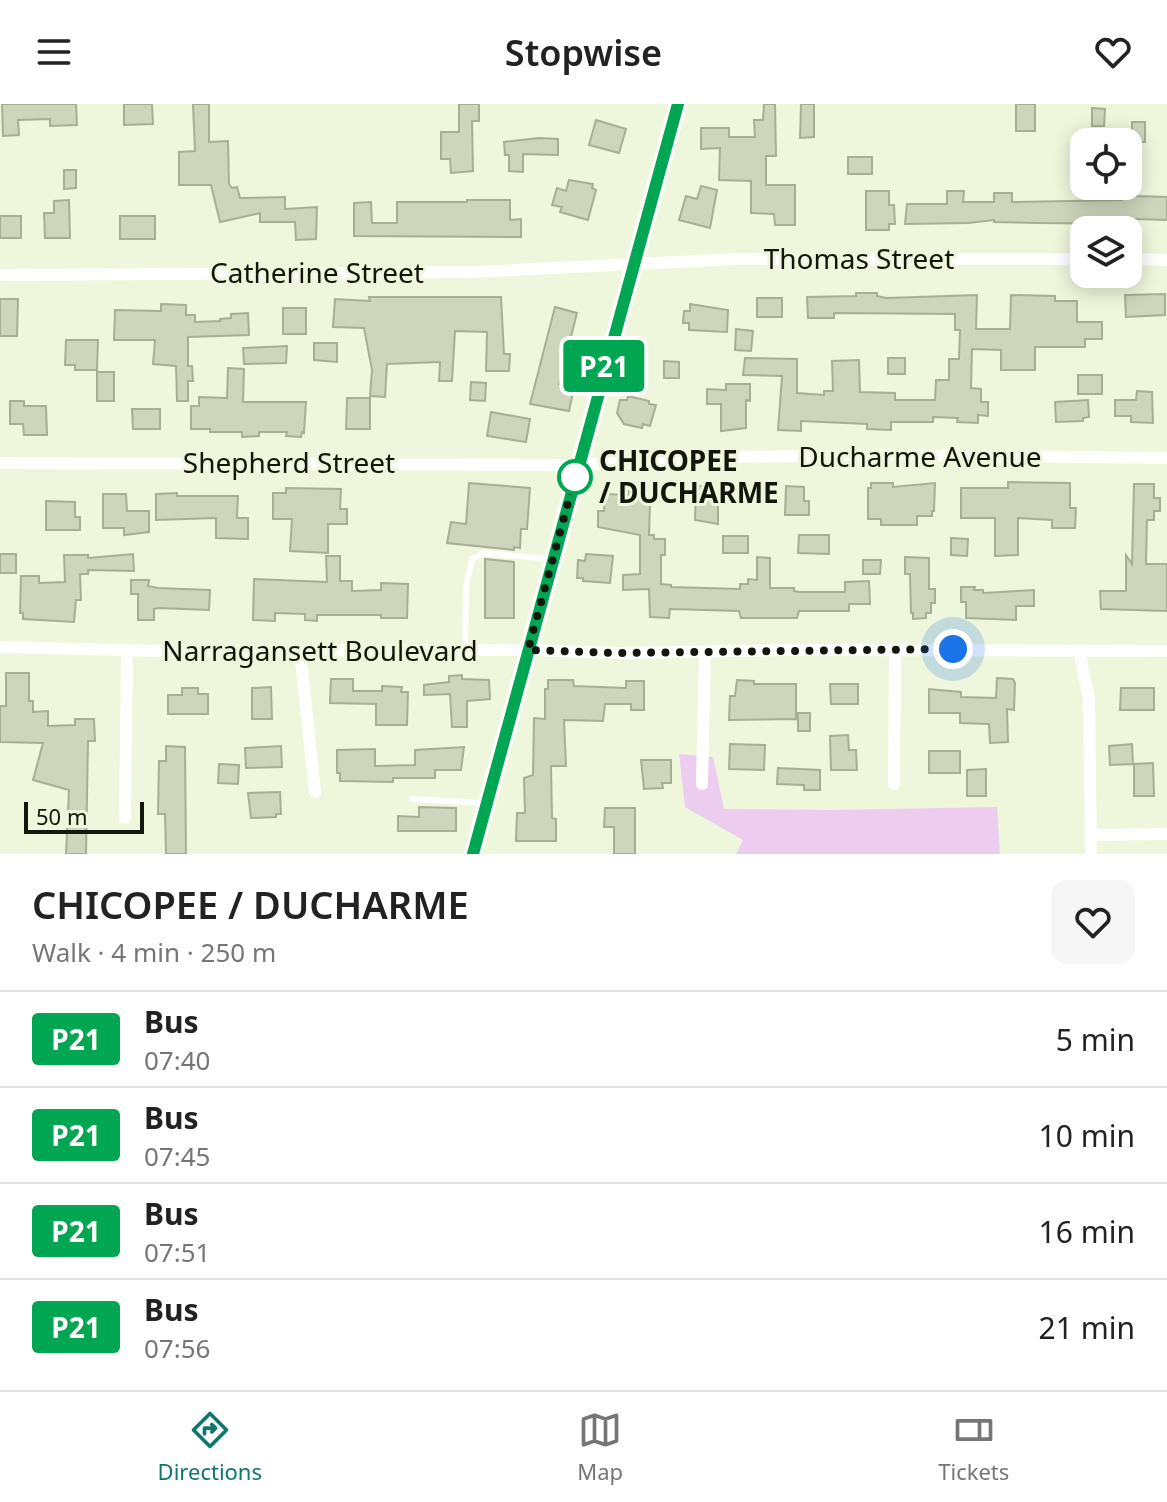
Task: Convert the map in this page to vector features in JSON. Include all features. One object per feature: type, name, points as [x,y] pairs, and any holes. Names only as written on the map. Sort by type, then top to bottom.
[{"type":"main road","points":[[473,854],[678,104]]},
{"type":"street","name":"Thomas Street","points":[[634,263],[829,258],[1070,259]]},
{"type":"street","points":[[1142,259],[1167,260]]},
{"type":"street","name":"Catherine Street","points":[[0,275],[474,272],[634,263]]},
{"type":"street","name":"Ducharme Avenue","points":[[578,465],[793,456],[1167,458]]},
{"type":"street","name":"Shepherd Street","points":[[0,463],[578,465]]},
{"type":"street","name":"Narragansett Boulevard","points":[[0,647],[300,651],[1167,651]]},
{"type":"street","points":[[125,818],[127,650]]},
{"type":"street","points":[[894,784],[895,650]]},
{"type":"street","points":[[1079,650],[1089,699],[1091,854]]},
{"type":"street","points":[[300,651],[315,792]]},
{"type":"street","points":[[702,784],[705,652]]},
{"type":"street","points":[[1092,835],[1167,834]]},
{"type":"lane","points":[[465,651],[466,586],[472,559],[484,553],[552,559]]},
{"type":"lane","points":[[412,799],[486,804]]},
{"type":"shaded area","points":[[679,754],[713,757],[724,809],[997,807],[1000,854],[736,854],[743,840],[685,807]]},
{"type":"building","points":[[2,104],[76,104],[77,125],[50,126],[50,119],[18,120],[19,135],[3,136]]},
{"type":"building","points":[[124,104],[152,104],[153,124],[124,125]]},
{"type":"building","points":[[193,104],[209,104],[209,142],[228,141],[229,184],[232,188],[237,187],[240,198],[285,197],[285,209],[317,207],[316,239],[296,240],[295,222],[260,222],[260,213],[220,222],[211,185],[179,185],[179,152],[195,151]]},
{"type":"building","points":[[459,104],[479,104],[479,121],[472,121],[473,171],[451,173],[450,159],[441,159],[441,132],[459,132]]},
{"type":"building","points":[[764,104],[775,104],[776,156],[766,156],[766,185],[795,185],[795,225],[775,225],[774,214],[751,213],[751,181],[719,180],[720,148],[701,149],[701,128],[729,128],[729,137],[755,137],[754,120],[763,120]]},
{"type":"building","points":[[801,104],[814,104],[814,137],[800,138]]},
{"type":"building","points":[[1016,104],[1035,104],[1035,131],[1016,131]]},
{"type":"building","points":[[1092,108],[1105,109],[1104,126],[1092,126]]},
{"type":"building","points":[[596,120],[626,129],[619,153],[589,145]]},
{"type":"building","points":[[1132,122],[1145,122],[1145,142],[1142,142],[1142,128],[1132,128]]},
{"type":"building","points":[[558,139],[558,155],[523,154],[523,172],[509,171],[509,155],[505,155],[504,142]]},
{"type":"building","points":[[848,157],[872,157],[872,174],[848,174]]},
{"type":"building","points":[[64,170],[76,170],[76,188],[64,189]]},
{"type":"building","points":[[569,180],[593,184],[592,188],[596,190],[588,220],[560,212],[562,207],[552,205],[557,188],[566,191]]},
{"type":"building","points":[[701,186],[717,190],[710,228],[679,220],[686,196],[697,199]]},
{"type":"building","points":[[866,191],[889,191],[889,205],[894,205],[895,224],[889,224],[889,230],[866,230]]},
{"type":"building","points":[[947,191],[964,191],[963,202],[994,202],[994,193],[1012,193],[1012,202],[1167,197],[1167,220],[1142,219],[1142,216],[1070,216],[1070,223],[994,220],[905,224],[907,204],[947,204]]},
{"type":"building","points":[[69,200],[70,238],[45,238],[44,213],[54,213],[54,201]]},
{"type":"building","points":[[510,200],[510,220],[521,219],[521,237],[354,236],[354,203],[371,202],[372,223],[397,223],[397,202]]},
{"type":"building","points":[[0,216],[21,216],[21,238],[0,238]]},
{"type":"building","points":[[120,216],[155,216],[155,239],[120,239]]},
{"type":"building","points":[[856,293],[877,293],[877,296],[886,298],[977,295],[976,329],[1010,329],[1011,295],[1055,296],[1055,301],[1077,301],[1077,322],[1102,322],[1102,339],[1085,339],[1085,347],[1035,347],[1035,370],[1001,370],[1001,350],[972,349],[971,388],[981,389],[981,402],[988,402],[988,416],[978,415],[978,423],[933,417],[933,422],[891,422],[891,430],[867,429],[867,424],[801,421],[801,431],[778,430],[782,376],[743,375],[745,358],[797,359],[797,393],[824,395],[824,391],[833,391],[832,361],[859,360],[860,392],[895,393],[895,400],[935,400],[936,380],[949,380],[949,359],[959,359],[960,330],[955,330],[955,314],[834,313],[834,318],[808,318],[807,297],[856,296]]},
{"type":"building","points":[[1165,294],[1165,315],[1126,317],[1125,295]]},
{"type":"building","points":[[369,297],[501,297],[504,354],[510,354],[509,371],[486,371],[487,332],[455,331],[452,381],[439,381],[440,362],[387,364],[385,397],[370,396],[372,370],[364,328],[333,327],[335,299],[370,301]]},
{"type":"building","points":[[757,298],[782,298],[782,317],[757,317]]},
{"type":"building","points":[[0,299],[18,299],[17,336],[0,336]]},
{"type":"building","points":[[161,304],[186,305],[186,315],[195,315],[195,322],[220,321],[231,318],[231,314],[248,313],[249,335],[188,337],[188,366],[192,366],[193,381],[188,381],[188,401],[177,401],[176,366],[153,364],[155,340],[114,340],[115,310],[161,311]]},
{"type":"building","points":[[690,304],[728,310],[727,332],[689,330],[689,323],[683,323],[684,311],[690,311]]},
{"type":"building","points":[[555,307],[577,313],[559,384],[574,388],[569,411],[530,404]]},
{"type":"building","points":[[283,308],[306,308],[306,334],[283,334]]},
{"type":"building","points":[[736,329],[753,331],[751,351],[735,350]]},
{"type":"building","points":[[66,340],[98,340],[97,370],[75,370],[75,365],[65,365]]},
{"type":"building","points":[[314,343],[337,343],[337,362],[314,360]]},
{"type":"building","points":[[287,346],[286,363],[244,364],[243,348]]},
{"type":"building","points":[[888,358],[905,358],[905,374],[888,374]]},
{"type":"building","points":[[664,361],[679,362],[679,378],[664,378]]},
{"type":"building","points":[[228,368],[244,369],[243,402],[306,402],[304,433],[301,437],[286,436],[287,432],[259,432],[259,436],[242,437],[242,432],[191,429],[191,406],[199,406],[199,397],[227,398]]},
{"type":"building","points":[[97,372],[114,372],[114,401],[97,401]]},
{"type":"building","points":[[1078,375],[1102,375],[1102,394],[1078,394]]},
{"type":"building","points":[[471,382],[486,383],[485,401],[470,400]]},
{"type":"building","points":[[726,384],[750,384],[750,401],[746,400],[746,428],[721,431],[721,404],[707,404],[707,389],[726,390]]},
{"type":"building","points":[[1137,391],[1152,392],[1153,423],[1131,422],[1131,416],[1115,416],[1115,400],[1136,400]]},
{"type":"building","points":[[628,396],[656,405],[650,426],[643,424],[642,428],[624,424],[617,413],[620,400],[627,400]]},
{"type":"building","points":[[347,398],[370,398],[370,429],[346,429]]},
{"type":"building","points":[[1088,400],[1089,417],[1083,418],[1083,421],[1056,422],[1055,402]]},
{"type":"building","points":[[10,401],[24,401],[24,406],[46,406],[47,435],[24,435],[23,424],[10,424]]},
{"type":"building","points":[[132,409],[160,409],[160,429],[133,429]]},
{"type":"building","points":[[491,412],[530,419],[526,442],[487,436]]},
{"type":"building","points":[[1008,482],[1070,483],[1070,508],[1076,508],[1075,528],[1052,528],[1052,520],[1018,518],[1018,555],[995,556],[995,518],[961,518],[961,488],[1008,488]]},
{"type":"building","points":[[469,483],[530,488],[527,529],[521,529],[520,548],[514,547],[514,550],[447,543],[451,522],[466,524]]},
{"type":"building","points":[[871,483],[893,483],[893,487],[935,483],[932,516],[917,516],[917,525],[881,525],[881,519],[868,519],[868,488],[871,488]]},
{"type":"building","points":[[1134,484],[1154,484],[1154,498],[1160,498],[1160,511],[1154,511],[1154,520],[1147,520],[1146,564],[1167,564],[1167,611],[1101,609],[1100,591],[1126,591],[1126,555],[1132,564]]},
{"type":"building","points":[[696,486],[713,487],[713,498],[718,498],[718,524],[695,520]]},
{"type":"building","points":[[786,486],[804,487],[804,501],[809,501],[809,515],[785,515]]},
{"type":"building","points":[[286,488],[341,489],[340,509],[347,509],[347,524],[328,524],[328,553],[290,551],[292,519],[273,519],[273,493],[286,493]]},
{"type":"building","points":[[629,491],[645,491],[645,502],[650,502],[649,535],[654,535],[654,539],[665,539],[665,555],[661,555],[661,584],[740,589],[740,584],[748,584],[748,579],[757,580],[757,557],[770,558],[770,588],[794,588],[799,592],[845,592],[845,582],[869,581],[870,604],[849,604],[849,611],[799,611],[797,618],[741,618],[739,611],[670,609],[669,618],[650,617],[649,589],[623,590],[623,575],[640,574],[640,535],[598,527],[598,511],[604,511],[605,494],[629,495]]},
{"type":"building","points":[[177,493],[177,496],[238,496],[237,518],[248,518],[248,539],[216,538],[216,518],[156,520],[156,494]]},
{"type":"building","points":[[103,494],[126,494],[127,511],[149,511],[149,532],[124,535],[124,528],[103,528]]},
{"type":"building","points":[[46,501],[75,502],[75,517],[80,517],[80,530],[46,530]]},
{"type":"building","points":[[799,535],[829,535],[829,554],[798,553]]},
{"type":"building","points":[[723,536],[748,536],[748,553],[723,553]]},
{"type":"building","points":[[951,538],[968,539],[967,556],[951,555]]},
{"type":"building","points":[[0,554],[16,554],[16,573],[0,573]]},
{"type":"building","points":[[133,554],[134,571],[88,570],[88,574],[80,574],[81,600],[76,600],[74,622],[23,619],[23,613],[20,613],[21,576],[39,576],[39,583],[65,582],[64,555],[88,555],[88,558]]},
{"type":"building","points":[[586,554],[613,556],[610,583],[577,578],[578,560],[585,561]]},
{"type":"building","points":[[326,556],[340,556],[340,581],[352,581],[352,591],[381,590],[381,583],[408,584],[407,618],[317,615],[317,621],[305,620],[305,614],[275,613],[275,621],[253,620],[254,579],[327,582]]},
{"type":"building","points":[[905,557],[929,558],[929,589],[935,589],[935,603],[931,603],[931,613],[926,613],[926,618],[913,619],[910,574],[905,574]]},
{"type":"building","points":[[485,559],[514,562],[514,618],[485,618]]},
{"type":"building","points":[[863,560],[881,560],[880,574],[863,574]]},
{"type":"building","points":[[131,580],[149,580],[148,586],[158,588],[210,590],[209,610],[158,608],[154,609],[154,620],[138,620],[138,594],[131,594]]},
{"type":"building","points":[[961,587],[975,587],[974,590],[983,590],[983,593],[1034,590],[1034,606],[1016,606],[1016,620],[966,618],[966,602],[961,602]]},
{"type":"building","points":[[6,673],[29,673],[29,701],[33,701],[33,712],[48,711],[48,726],[75,725],[75,719],[94,719],[95,741],[88,741],[86,854],[66,854],[69,790],[33,780],[43,743],[0,742],[0,706],[6,706]]},
{"type":"building","points":[[462,675],[462,679],[489,680],[490,699],[467,701],[467,727],[452,727],[450,694],[424,695],[424,685],[449,682],[449,676]]},
{"type":"building","points":[[997,678],[1013,679],[1015,683],[1014,710],[1007,709],[1008,742],[990,743],[989,724],[960,723],[960,713],[929,713],[929,689],[961,692],[961,697],[996,698]]},
{"type":"building","points":[[331,679],[353,679],[353,691],[382,691],[382,686],[402,687],[401,692],[408,692],[407,725],[376,725],[376,704],[330,703]]},
{"type":"building","points":[[548,680],[573,680],[574,686],[626,688],[626,681],[644,681],[644,710],[631,710],[631,704],[605,704],[603,721],[564,720],[566,766],[551,766],[552,818],[556,819],[556,841],[516,841],[517,813],[525,813],[524,778],[533,775],[534,718],[545,719]]},
{"type":"building","points":[[737,680],[754,681],[754,684],[796,684],[796,719],[729,720],[730,696],[735,696]]},
{"type":"building","points":[[830,684],[858,684],[858,704],[831,704]]},
{"type":"building","points":[[271,687],[272,719],[252,719],[252,688]]},
{"type":"building","points":[[182,688],[198,688],[198,694],[208,694],[208,714],[168,714],[168,695],[182,695]]},
{"type":"building","points":[[1121,688],[1154,688],[1154,710],[1120,710]]},
{"type":"building","points":[[798,713],[810,713],[810,731],[798,731]]},
{"type":"building","points":[[848,735],[849,750],[856,750],[857,770],[831,770],[830,736]]},
{"type":"building","points":[[730,744],[765,745],[764,770],[729,769]]},
{"type":"building","points":[[1132,744],[1133,764],[1110,765],[1109,746]]},
{"type":"building","points":[[166,746],[185,747],[186,854],[166,854],[165,814],[158,814],[159,761],[166,761]]},
{"type":"building","points":[[281,746],[282,767],[246,768],[245,748]]},
{"type":"building","points":[[464,747],[461,770],[435,770],[435,778],[393,778],[393,782],[340,781],[340,773],[337,773],[337,750],[375,749],[375,766],[415,765],[415,750]]},
{"type":"building","points":[[929,751],[960,751],[960,773],[929,773]]},
{"type":"building","points":[[641,760],[671,760],[671,783],[662,783],[663,788],[644,789]]},
{"type":"building","points":[[1153,763],[1154,796],[1134,796],[1134,764]]},
{"type":"building","points":[[219,764],[239,765],[238,784],[218,783]]},
{"type":"building","points":[[778,768],[820,770],[820,790],[804,790],[804,785],[777,784]]},
{"type":"building","points":[[986,769],[986,796],[967,796],[967,770]]},
{"type":"building","points":[[280,792],[281,814],[251,818],[248,793]]},
{"type":"building","points":[[419,807],[456,808],[456,831],[398,831],[398,816],[419,817]]},
{"type":"building","points":[[605,808],[635,808],[635,854],[614,854],[614,827],[604,827]]},
{"type":"bus line","name":"P21","points":[[473,854],[678,104]]},
{"type":"place","name":"CHICOPEE / DUCHARME","points":[[575,477]]},
{"type":"route","points":[[575,477],[528,650],[619,653],[953,649]]}]
